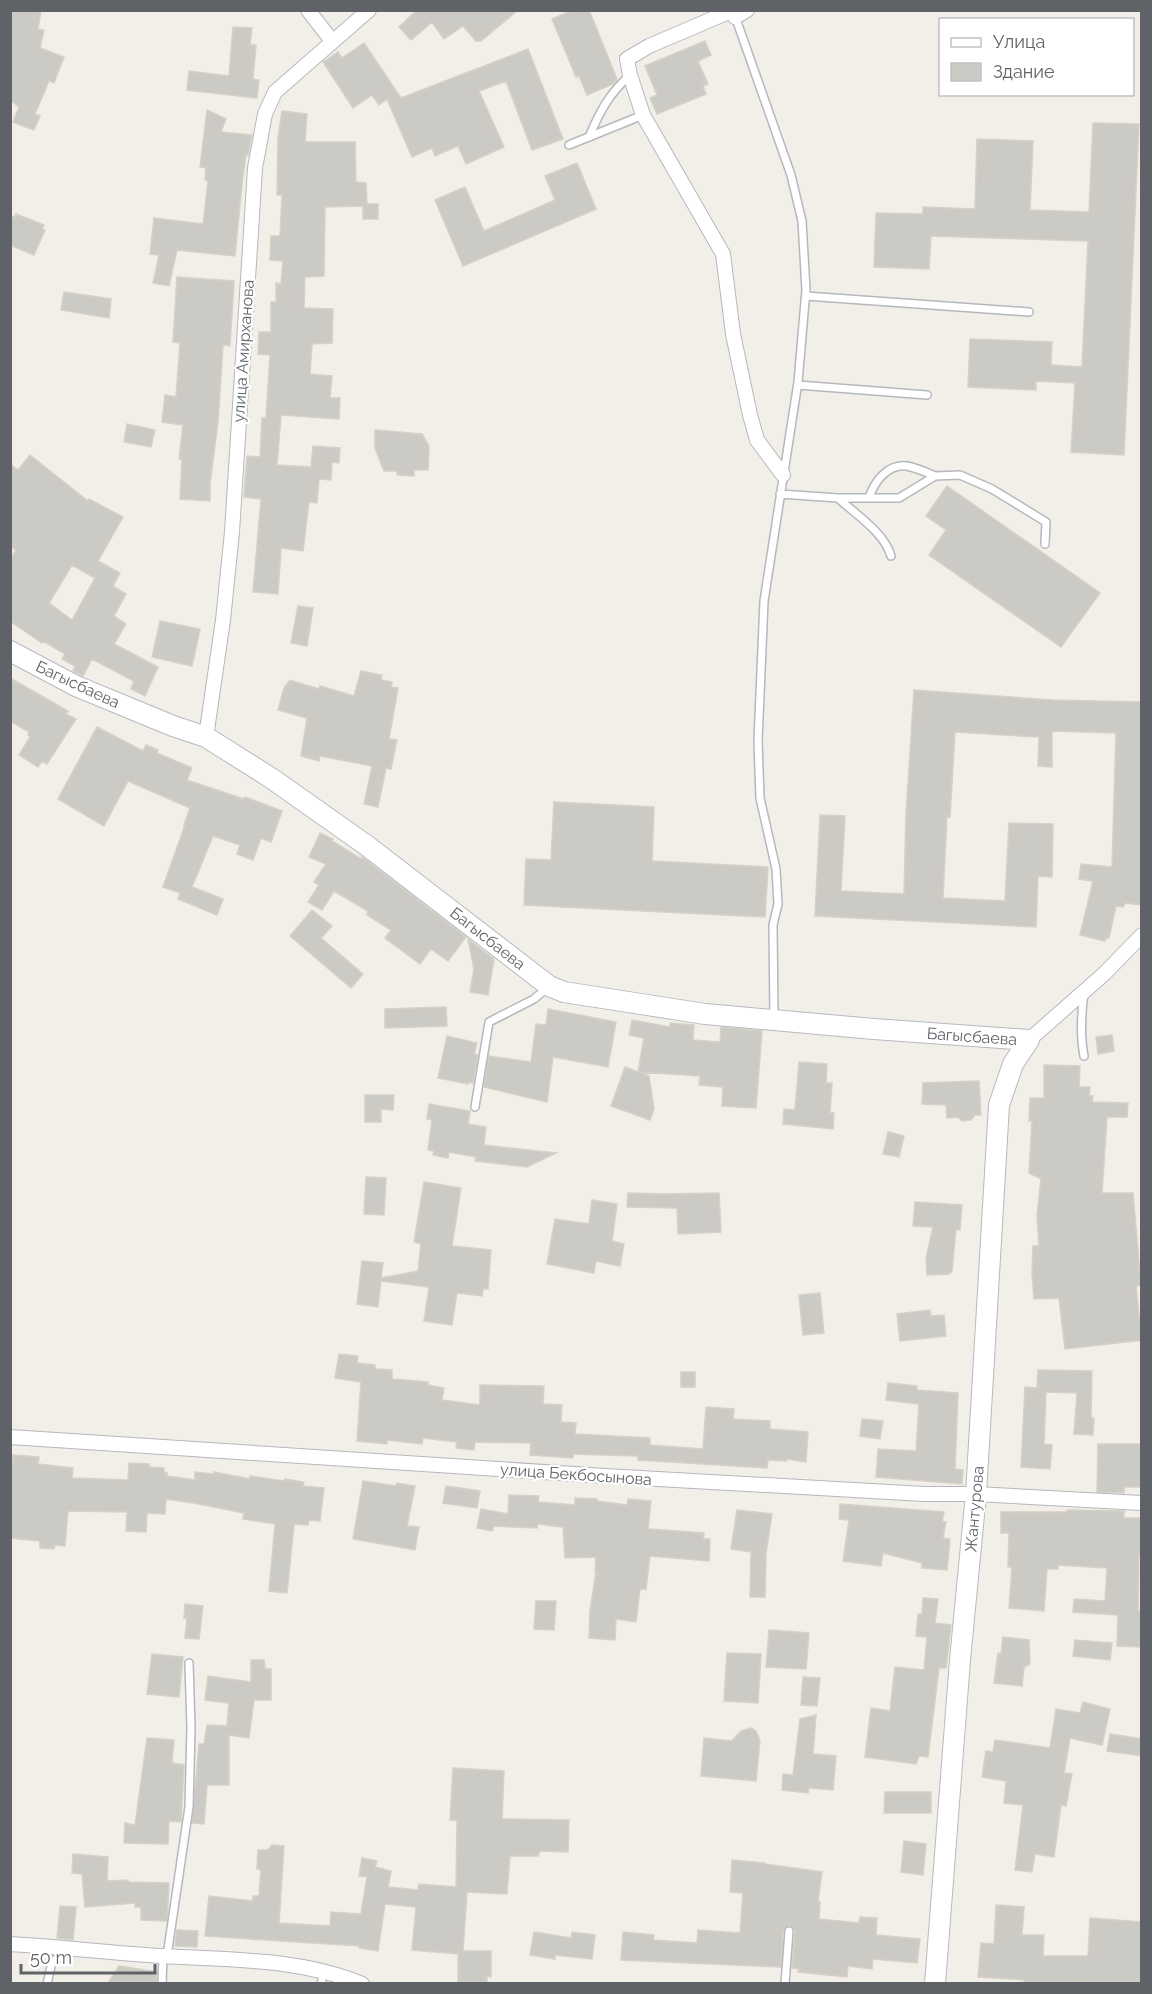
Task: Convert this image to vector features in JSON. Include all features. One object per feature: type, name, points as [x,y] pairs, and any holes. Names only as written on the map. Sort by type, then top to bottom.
[{"type":"street","points":[[309,10],[332,41]]},
{"type":"street","name":"улица Амирханова","points":[[206,737],[223,620],[232,532],[255,168],[264,114],[275,92],[369,10]]},
{"type":"street","points":[[736,12],[649,46],[627,59],[643,115],[723,254],[733,334],[750,415],[757,440],[783,475]]},
{"type":"street","name":"Багысбаева","points":[[10,651],[76,686],[173,726],[206,737],[271,778],[366,845],[465,919],[549,986],[564,992],[670,1008],[774,1020],[1029,1040]]},
{"type":"street","points":[[1029,1040],[1105,973],[1142,935]]},
{"type":"street","name":"Жантурова","points":[[935,1983],[960,1660],[976,1494],[999,1105],[1013,1064],[1029,1040]]},
{"type":"street","name":"улица Бекбосынова","points":[[10,1437],[605,1476],[924,1494],[976,1494],[1142,1503]]},
{"type":"street","points":[[10,1944],[304,1966],[322,1977],[338,1974],[362,1983]]},
{"type":"lane","points":[[736,12],[791,175],[800,210],[806,296],[798,385],[764,601],[758,741],[760,798],[776,869],[778,903],[773,925],[774,1020]]},
{"type":"lane","points":[[589,137],[598,115],[613,90],[630,75]]},
{"type":"lane","points":[[569,145],[643,115]]},
{"type":"lane","points":[[806,296],[1029,312]]},
{"type":"lane","points":[[798,385],[927,395]]},
{"type":"lane","points":[[868,498],[881,476],[904,465],[935,476],[960,475],[992,489],[1046,522],[1045,544]]},
{"type":"lane","points":[[780,494],[838,498],[900,498],[935,476]]},
{"type":"lane","points":[[838,498],[878,535],[889,549],[891,556]]},
{"type":"lane","points":[[475,1107],[489,1022],[534,999],[549,986]]},
{"type":"lane","points":[[1084,991],[1081,1030],[1084,1056]]},
{"type":"lane","points":[[162,1983],[189,1807],[191,1728],[189,1663]]},
{"type":"lane","points":[[785,1983],[789,1931]]},
{"type":"lane","points":[[47,1983],[52,1962],[72,1948]]},
{"type":"building","points":[[10,10],[41,10],[38,29],[44,30],[40,48],[64,57],[54,83],[49,81],[35,114],[40,116],[34,130],[13,122],[19,107],[10,100]]},
{"type":"building","points":[[417,10],[518,10],[481,41],[476,41],[463,26],[444,39],[432,22],[411,40],[399,27]]},
{"type":"building","points":[[573,10],[589,10],[617,79],[613,84],[587,95],[579,76],[576,77],[552,19]]},
{"type":"building","points":[[233,27],[252,28],[250,45],[256,45],[253,79],[259,80],[257,98],[187,90],[189,71],[229,76]]},
{"type":"building","points":[[705,41],[711,55],[698,61],[708,84],[703,86],[706,94],[657,114],[650,98],[657,95],[645,66]]},
{"type":"building","points":[[364,43],[401,98],[528,49],[563,139],[532,150],[506,81],[479,91],[504,147],[466,164],[458,146],[435,156],[432,148],[412,157],[387,99],[379,105],[372,95],[353,108],[323,62],[338,52],[342,58]]},
{"type":"building","points":[[207,110],[226,119],[221,132],[252,135],[248,155],[246,155],[235,256],[177,250],[169,286],[153,283],[159,255],[150,254],[154,218],[203,224],[208,181],[205,180],[206,168],[200,167]]},
{"type":"building","points":[[282,111],[307,114],[305,142],[355,142],[356,182],[366,183],[367,204],[378,204],[378,219],[363,219],[363,206],[325,207],[324,276],[305,277],[304,308],[333,309],[332,343],[312,344],[310,374],[332,376],[330,398],[340,398],[339,419],[281,415],[277,465],[311,467],[313,446],[340,448],[339,463],[332,462],[331,480],[319,479],[317,503],[309,502],[303,551],[281,548],[278,594],[253,592],[261,499],[244,497],[247,456],[260,457],[262,418],[266,418],[270,355],[258,354],[259,332],[271,332],[271,302],[276,302],[276,283],[281,284],[283,261],[270,260],[271,236],[280,236],[282,195],[277,195],[278,138]]},
{"type":"building","points":[[1093,123],[1139,124],[1124,455],[1071,452],[1075,383],[1036,381],[1036,390],[968,387],[970,339],[1052,342],[1051,365],[1082,367],[1088,241],[931,236],[929,269],[874,267],[876,213],[923,214],[923,207],[975,209],[977,139],[1033,141],[1030,210],[1089,212]]},
{"type":"building","points":[[577,163],[596,209],[463,266],[435,200],[465,187],[484,231],[555,200],[545,176]]},
{"type":"building","points":[[16,214],[44,225],[42,229],[45,230],[34,255],[10,245],[10,216],[15,217]]},
{"type":"building","points":[[177,277],[234,281],[230,346],[223,345],[210,501],[180,499],[182,459],[179,459],[183,425],[162,422],[165,395],[176,397],[180,343],[173,342]]},
{"type":"building","points":[[64,292],[111,299],[109,318],[61,310]]},
{"type":"building","points":[[127,424],[155,430],[151,447],[124,442]]},
{"type":"building","points":[[375,430],[422,434],[429,446],[428,470],[414,470],[414,476],[398,475],[396,471],[384,471],[375,448]]},
{"type":"building","points":[[30,455],[88,501],[89,499],[123,517],[98,561],[120,573],[113,586],[126,594],[114,616],[126,624],[114,644],[158,667],[145,696],[131,689],[134,681],[92,659],[83,676],[73,671],[75,666],[62,659],[65,654],[43,641],[42,643],[10,621],[11,558],[16,550],[10,546],[10,464],[18,470]],"holes":[[[72,565],[95,578],[72,620],[49,603]]]},
{"type":"building","points":[[947,486],[1100,593],[1061,647],[929,555],[946,530],[926,516]]},
{"type":"building","points":[[298,606],[313,608],[307,646],[291,643]]},
{"type":"building","points":[[160,621],[200,629],[192,666],[152,657]]},
{"type":"building","points":[[361,671],[382,675],[381,680],[392,682],[391,687],[398,688],[389,739],[397,740],[391,769],[386,768],[378,807],[364,804],[372,766],[320,756],[319,761],[301,756],[307,718],[278,710],[284,688],[290,680],[354,696]]},
{"type":"building","points":[[10,678],[68,711],[66,714],[76,719],[47,764],[42,761],[38,767],[19,755],[30,737],[29,732],[10,721]]},
{"type":"building","points":[[914,690],[1052,700],[1142,702],[1142,905],[1125,903],[1123,907],[1116,906],[1109,938],[1106,937],[1105,941],[1080,935],[1093,881],[1079,879],[1081,864],[1112,867],[1116,733],[1052,731],[1052,767],[1038,766],[1039,737],[955,732],[950,817],[947,816],[943,898],[1005,901],[1009,823],[1053,824],[1052,877],[1038,876],[1036,927],[815,916],[820,815],[845,816],[841,891],[904,894],[906,814]]},
{"type":"building","points":[[97,727],[143,751],[146,745],[158,750],[157,753],[192,768],[187,780],[244,799],[245,797],[282,811],[271,842],[261,838],[253,860],[237,854],[240,845],[213,836],[192,887],[223,899],[217,915],[178,899],[180,893],[163,887],[190,808],[128,781],[104,826],[58,799]]},
{"type":"building","points":[[554,802],[654,807],[652,861],[768,867],[765,917],[524,905],[526,859],[551,860]]},
{"type":"building","points":[[320,833],[333,839],[332,841],[361,859],[362,857],[466,937],[448,961],[431,949],[420,964],[385,938],[391,930],[367,915],[368,911],[334,891],[322,910],[308,902],[319,885],[314,882],[326,864],[309,857]]},
{"type":"building","points":[[312,910],[332,926],[321,938],[363,974],[351,988],[290,936]]},
{"type":"building","points":[[468,939],[494,959],[488,995],[470,992],[474,969]]},
{"type":"building","points":[[446,1007],[447,1026],[385,1028],[385,1009]]},
{"type":"building","points":[[548,1009],[616,1022],[608,1067],[553,1057],[547,1102],[484,1087],[489,1056],[531,1062],[536,1024],[546,1025]]},
{"type":"building","points":[[632,1020],[670,1027],[670,1023],[694,1025],[693,1040],[720,1042],[721,1027],[762,1031],[756,1108],[722,1106],[723,1087],[699,1085],[700,1076],[639,1072],[649,1076],[654,1109],[650,1120],[611,1106],[625,1067],[638,1072],[644,1038],[629,1035]]},
{"type":"building","points":[[1112,1035],[1114,1051],[1098,1054],[1096,1037]]},
{"type":"building","points":[[447,1036],[477,1043],[474,1054],[478,1055],[473,1083],[438,1078]]},
{"type":"building","points":[[799,1062],[827,1064],[826,1083],[832,1083],[830,1113],[834,1113],[833,1129],[783,1124],[784,1109],[795,1110]]},
{"type":"building","points":[[1044,1065],[1080,1066],[1079,1087],[1090,1087],[1089,1096],[1093,1096],[1092,1102],[1128,1103],[1127,1117],[1107,1117],[1102,1193],[1133,1193],[1141,1285],[1136,1286],[1142,1340],[1065,1349],[1059,1298],[1034,1299],[1033,1246],[1039,1246],[1037,1215],[1041,1179],[1029,1173],[1032,1121],[1029,1121],[1030,1098],[1044,1098]]},
{"type":"building","points":[[979,1081],[981,1115],[975,1115],[971,1120],[962,1121],[958,1117],[947,1118],[946,1105],[922,1104],[923,1083]]},
{"type":"building","points":[[365,1095],[394,1095],[393,1110],[381,1109],[381,1122],[365,1122]]},
{"type":"building","points":[[429,1104],[470,1111],[468,1124],[486,1127],[484,1145],[556,1153],[527,1167],[475,1161],[476,1157],[449,1152],[448,1158],[433,1155],[434,1151],[428,1150],[432,1120],[427,1119]]},
{"type":"building","points":[[888,1132],[904,1136],[899,1157],[883,1154]]},
{"type":"building","points":[[366,1177],[386,1178],[384,1215],[364,1214]]},
{"type":"building","points":[[424,1182],[461,1188],[452,1246],[491,1250],[488,1289],[483,1289],[482,1296],[457,1293],[452,1325],[424,1321],[429,1287],[381,1281],[378,1307],[357,1304],[362,1261],[383,1263],[381,1278],[418,1271],[421,1244],[414,1242]]},
{"type":"building","points":[[628,1193],[719,1193],[721,1232],[678,1234],[677,1208],[627,1207]]},
{"type":"building","points":[[592,1200],[617,1204],[612,1241],[624,1244],[620,1266],[596,1261],[594,1273],[547,1264],[555,1219],[589,1224]]},
{"type":"building","points":[[915,1202],[962,1205],[960,1230],[956,1229],[952,1271],[949,1274],[927,1275],[926,1258],[933,1227],[913,1226]]},
{"type":"building","points":[[820,1293],[824,1333],[803,1335],[799,1295]]},
{"type":"building","points":[[930,1310],[931,1316],[944,1315],[946,1336],[900,1341],[897,1314]]},
{"type":"building","points":[[339,1354],[358,1356],[357,1363],[375,1365],[375,1369],[392,1370],[392,1379],[428,1382],[428,1385],[444,1388],[442,1400],[480,1405],[480,1385],[544,1386],[543,1404],[562,1405],[561,1422],[576,1423],[575,1434],[650,1438],[650,1445],[703,1449],[706,1407],[734,1409],[733,1419],[770,1421],[770,1429],[808,1432],[806,1462],[788,1459],[786,1461],[768,1460],[767,1468],[638,1460],[638,1456],[573,1454],[573,1458],[530,1455],[531,1443],[475,1442],[474,1450],[456,1448],[457,1442],[423,1438],[422,1444],[387,1440],[387,1444],[357,1441],[361,1382],[335,1378]]},
{"type":"building","points":[[1038,1370],[1092,1371],[1093,1435],[1074,1434],[1077,1393],[1046,1392],[1044,1444],[1052,1445],[1050,1469],[1021,1467],[1025,1387],[1037,1388]]},
{"type":"building","points":[[681,1372],[695,1372],[695,1387],[681,1387]]},
{"type":"building","points":[[888,1383],[917,1386],[917,1390],[958,1393],[955,1469],[963,1470],[962,1484],[876,1477],[878,1449],[916,1451],[919,1404],[886,1400]]},
{"type":"building","points":[[862,1419],[883,1421],[880,1439],[860,1436]]},
{"type":"building","points":[[1098,1444],[1142,1444],[1142,1487],[1124,1487],[1124,1493],[1097,1492]]},
{"type":"building","points":[[13,1455],[39,1457],[38,1464],[73,1468],[72,1478],[128,1480],[129,1463],[149,1464],[149,1467],[164,1468],[167,1476],[195,1480],[195,1472],[214,1474],[214,1472],[250,1479],[250,1476],[304,1482],[303,1486],[324,1488],[320,1521],[309,1520],[308,1525],[294,1524],[287,1593],[269,1591],[275,1524],[243,1519],[244,1513],[194,1503],[166,1499],[165,1514],[147,1513],[146,1532],[126,1531],[127,1512],[68,1511],[65,1546],[55,1545],[54,1549],[40,1548],[40,1541],[10,1538],[10,1485]]},
{"type":"building","points":[[363,1481],[396,1486],[397,1483],[415,1486],[407,1526],[419,1527],[415,1550],[353,1539]]},
{"type":"building","points":[[446,1486],[480,1491],[477,1508],[443,1503]]},
{"type":"building","points":[[509,1495],[539,1496],[538,1502],[575,1505],[575,1498],[597,1499],[597,1501],[627,1505],[628,1499],[651,1501],[648,1529],[704,1533],[703,1539],[710,1539],[709,1561],[650,1556],[646,1589],[640,1589],[636,1622],[616,1619],[615,1640],[589,1638],[596,1557],[565,1558],[563,1527],[538,1524],[537,1528],[494,1526],[492,1531],[477,1528],[481,1509],[508,1514]]},
{"type":"building","points":[[840,1504],[944,1512],[942,1521],[946,1522],[943,1538],[950,1539],[947,1570],[922,1568],[922,1563],[883,1553],[881,1566],[843,1561],[849,1520],[839,1519]]},
{"type":"building","points":[[737,1510],[772,1514],[766,1554],[765,1597],[750,1597],[751,1552],[731,1549]]},
{"type":"building","points":[[1067,1510],[1124,1511],[1124,1518],[1142,1518],[1138,1611],[1142,1612],[1142,1647],[1117,1646],[1118,1615],[1073,1612],[1074,1599],[1105,1601],[1107,1568],[1058,1565],[1058,1569],[1047,1569],[1044,1611],[1009,1608],[1012,1567],[1008,1567],[1009,1533],[1001,1533],[1001,1512],[1067,1512]]},
{"type":"building","points":[[923,1598],[938,1599],[935,1623],[951,1625],[946,1668],[939,1668],[928,1757],[919,1756],[916,1764],[865,1757],[871,1708],[890,1711],[895,1667],[924,1670],[927,1637],[916,1636],[918,1614],[922,1614]]},
{"type":"building","points":[[536,1601],[556,1601],[554,1630],[534,1629]]},
{"type":"building","points":[[185,1604],[203,1606],[199,1639],[185,1638],[187,1618],[184,1618]]},
{"type":"building","points":[[769,1630],[809,1633],[806,1669],[766,1667]]},
{"type":"building","points":[[1003,1637],[1029,1640],[1030,1664],[1024,1667],[1022,1686],[994,1683],[998,1653],[1001,1654]]},
{"type":"building","points":[[1075,1640],[1112,1643],[1110,1660],[1073,1656]]},
{"type":"building","points":[[727,1653],[761,1654],[758,1703],[724,1701]]},
{"type":"building","points":[[152,1654],[183,1657],[179,1697],[147,1694]]},
{"type":"building","points":[[251,1660],[264,1660],[265,1669],[271,1669],[271,1700],[254,1700],[249,1738],[229,1735],[229,1785],[207,1785],[204,1824],[192,1823],[199,1744],[204,1744],[207,1725],[227,1726],[229,1703],[205,1700],[208,1676],[251,1682]]},
{"type":"building","points":[[803,1677],[820,1678],[817,1706],[801,1705]]},
{"type":"building","points":[[1083,1702],[1110,1709],[1102,1745],[1070,1738],[1064,1773],[1072,1774],[1066,1806],[1061,1805],[1054,1857],[1035,1854],[1032,1872],[1015,1870],[1023,1805],[1004,1803],[1006,1781],[982,1777],[986,1751],[993,1752],[995,1740],[1050,1748],[1056,1709],[1080,1713]]},
{"type":"building","points":[[816,1715],[813,1754],[836,1756],[833,1790],[809,1788],[808,1793],[782,1790],[783,1774],[793,1775],[800,1719]]},
{"type":"building","points":[[751,1728],[756,1731],[760,1740],[756,1781],[701,1776],[704,1738],[732,1741],[741,1731]]},
{"type":"building","points":[[1110,1734],[1142,1739],[1142,1756],[1107,1751]]},
{"type":"building","points":[[147,1738],[174,1740],[172,1763],[184,1765],[181,1822],[169,1821],[168,1844],[124,1843],[125,1823],[135,1825]]},
{"type":"building","points":[[453,1768],[504,1771],[502,1819],[569,1820],[568,1852],[540,1851],[538,1856],[510,1856],[507,1894],[467,1892],[463,1951],[491,1951],[491,1977],[487,1976],[487,1983],[458,1983],[458,1954],[412,1950],[416,1907],[385,1904],[378,1951],[359,1948],[360,1946],[205,1936],[209,1896],[253,1901],[253,1896],[259,1896],[261,1870],[257,1869],[258,1850],[268,1850],[272,1845],[284,1846],[279,1923],[330,1926],[331,1912],[361,1914],[367,1877],[359,1876],[362,1858],[377,1861],[375,1867],[391,1871],[388,1887],[418,1890],[419,1884],[456,1887],[457,1820],[450,1820]]},
{"type":"building","points":[[885,1792],[931,1792],[931,1813],[884,1813]]},
{"type":"building","points":[[904,1841],[926,1844],[923,1875],[901,1872]]},
{"type":"building","points":[[73,1854],[108,1857],[107,1881],[169,1883],[167,1921],[141,1920],[141,1907],[135,1907],[135,1903],[85,1907],[82,1874],[72,1873]]},
{"type":"building","points":[[732,1860],[822,1872],[818,1901],[820,1902],[819,1919],[859,1923],[860,1917],[877,1918],[876,1935],[920,1939],[917,1963],[873,1959],[872,1969],[848,1966],[847,1977],[798,1972],[799,1969],[792,1968],[795,1931],[789,1925],[783,1931],[781,1967],[621,1960],[623,1932],[654,1935],[653,1940],[697,1943],[698,1930],[740,1933],[743,1893],[730,1892]]},
{"type":"building","points":[[996,1905],[1024,1907],[1022,1935],[1044,1935],[1043,1956],[1088,1956],[1090,1918],[1142,1922],[1142,1983],[1024,1983],[1024,1980],[978,1977],[981,1943],[994,1944]]},
{"type":"building","points":[[60,1906],[76,1907],[73,1940],[57,1938]]},
{"type":"building","points":[[177,1930],[198,1931],[197,1947],[175,1946]]},
{"type":"building","points":[[534,1932],[571,1938],[572,1932],[595,1935],[592,1959],[555,1955],[555,1959],[530,1955]]},
{"type":"building","points":[[119,1966],[157,1972],[156,1983],[108,1983]]}]
